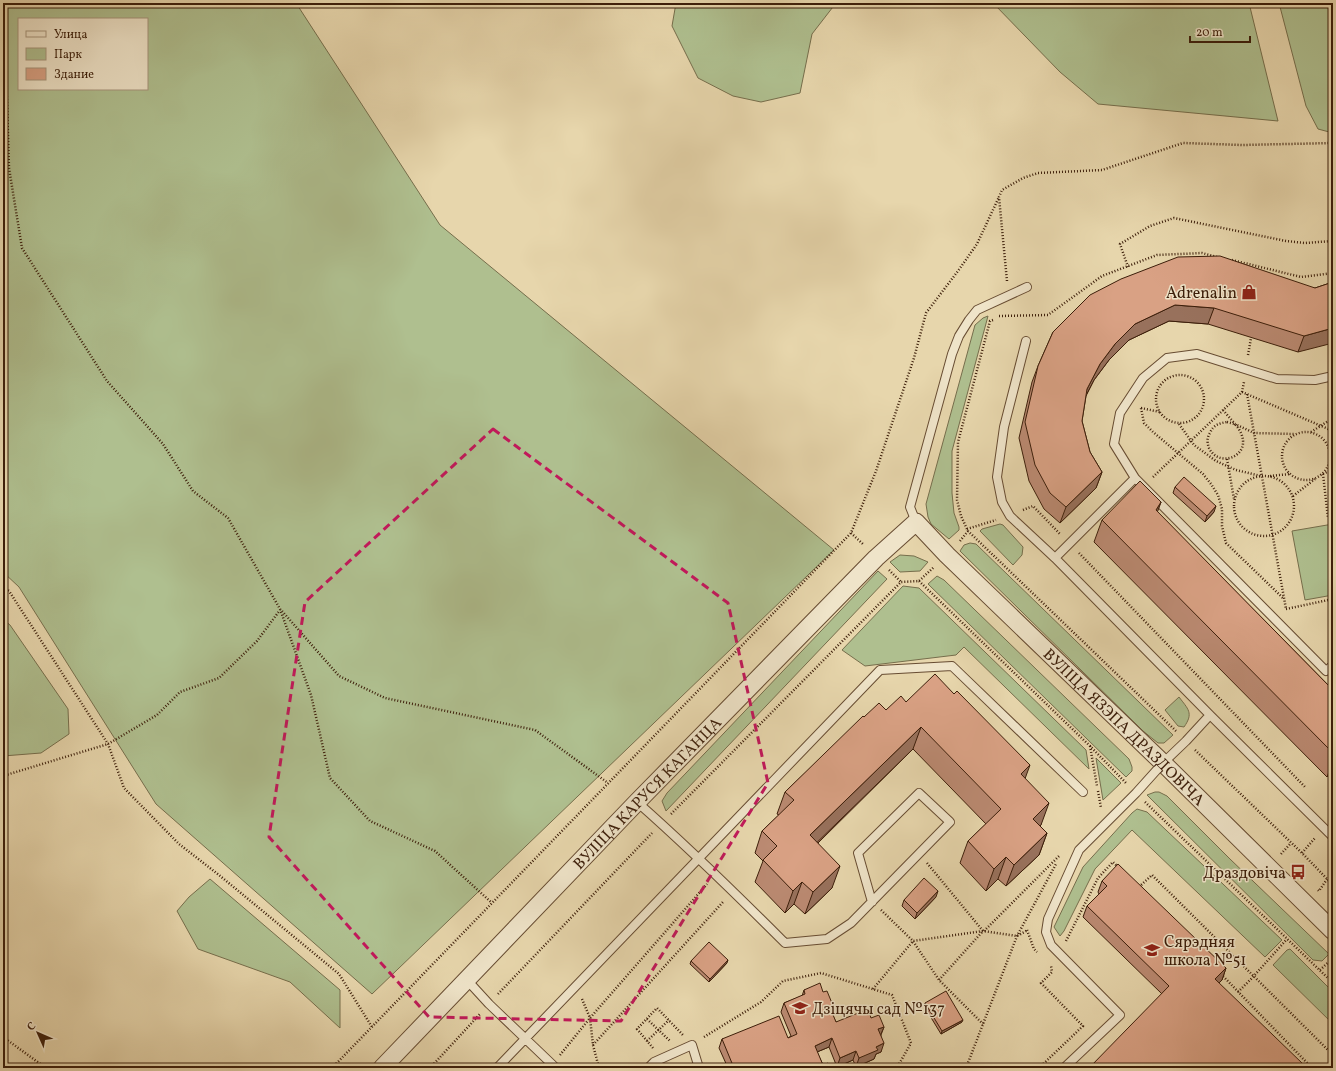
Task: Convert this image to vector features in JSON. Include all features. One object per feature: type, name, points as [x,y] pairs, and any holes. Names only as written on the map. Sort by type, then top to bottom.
[{"type":"street","name":"ВУЛІЦА ЯЗЭПА ДРАЗДОВІЧА","points":[[916,522],[947,555],[1163,763],[1333,930]]},
{"type":"street","name":"ВУЛІЦА КАРУСЯ КАГАНЦА","points":[[382,1068],[637,802],[876,558],[916,522]]},
{"type":"lane","points":[[916,522],[910,507],[950,361],[959,336],[977,310],[1027,287]]},
{"type":"lane","points":[[1026,341],[1004,427],[997,477],[1002,502],[1010,516],[1055,558],[1333,837]]},
{"type":"lane","points":[[1333,376],[1315,380],[1277,379],[1197,354],[1167,358],[1143,378],[1120,413],[1114,444],[1135,478],[1326,671],[1333,665]]},
{"type":"lane","points":[[1055,558],[1135,478]]},
{"type":"lane","points":[[497,1068],[880,670],[952,666],[1083,792]]},
{"type":"lane","points":[[1064,1068],[1120,1015],[1051,944],[1046,932],[1048,920],[1079,850],[1136,793],[1210,715]]},
{"type":"lane","points":[[637,802],[699,858],[714,875],[786,943],[827,940],[851,923],[872,902],[920,854],[950,822],[919,793],[858,853],[872,902]]},
{"type":"lane","points":[[467,980],[489,1004],[554,1066]]},
{"type":"lane","points":[[648,1068],[654,1062],[692,1045],[699,1068]]},
{"type":"path","points":[[4,3],[9,168],[22,248],[107,381],[163,444],[193,491],[228,518],[280,609],[310,694],[330,778],[370,821],[435,851],[492,903]]},
{"type":"path","points":[[332,1068],[851,533],[876,470],[914,358],[926,313],[977,244],[1002,190],[1023,178],[1038,173],[1102,170],[1182,143],[1242,145],[1333,143]]},
{"type":"path","points":[[999,197],[1008,296]]},
{"type":"path","points":[[1128,267],[1120,244],[1150,226],[1174,218],[1286,241],[1305,243],[1333,240]]},
{"type":"path","points":[[1333,273],[1301,277],[1202,253],[1157,255],[1102,276],[1048,315],[998,316],[990,321],[958,442],[957,500],[961,516],[968,531],[1333,885]]},
{"type":"path","points":[[1268,276],[1270,269]]},
{"type":"path","points":[[1177,375],[1185,375],[1193,378],[1203,391],[1203,407],[1194,420],[1186,423],[1178,423],[1171,422],[1164,418],[1156,405],[1156,397],[1158,389],[1162,383],[1177,375]]},
{"type":"path","points":[[1135,478],[1153,478],[1242,392],[1333,431]]},
{"type":"path","points":[[1247,394],[1291,635]]},
{"type":"path","points":[[1125,406],[1160,412]]},
{"type":"path","points":[[1141,408],[1144,423],[1203,474],[1218,495],[1222,509],[1222,526],[1226,543],[1284,599]]},
{"type":"path","points":[[1223,410],[1235,424],[1242,432],[1244,444],[1238,454],[1227,459],[1215,456],[1208,446],[1209,434],[1212,429],[1222,423],[1235,424],[1254,433],[1295,434],[1311,432],[1333,418]]},
{"type":"path","points":[[1178,423],[1194,445],[1216,461],[1228,466],[1236,470],[1272,477],[1281,481],[1288,487],[1293,496],[1294,510],[1290,523],[1283,531],[1273,536],[1262,537],[1252,535],[1237,521],[1234,511],[1234,500],[1228,466],[1227,459]]},
{"type":"path","points":[[1293,496],[1325,471],[1329,464],[1329,447],[1325,440],[1311,432]]},
{"type":"path","points":[[1295,434],[1288,439],[1282,453],[1282,461],[1290,474],[1304,480],[1312,479],[1333,469]]},
{"type":"path","points":[[1234,500],[1238,490],[1245,482],[1262,476],[1290,474]]},
{"type":"path","points":[[1323,474],[1328,518],[1333,522]]},
{"type":"path","points":[[902,582],[919,581]]},
{"type":"path","points":[[3,587],[8,591],[108,744],[124,788],[179,844],[220,875],[339,974],[372,1027]]},
{"type":"path","points":[[1286,609],[1333,599]]},
{"type":"path","points":[[3,778],[6,775],[108,744],[157,715],[180,692],[218,678],[257,642],[280,609]]},
{"type":"path","points":[[280,609],[339,676],[385,698],[535,730],[608,783]]},
{"type":"path","points":[[1285,858],[1281,854],[1291,843]]},
{"type":"path","points":[[920,854],[983,931]]},
{"type":"path","points":[[939,980],[983,931],[1060,855]]},
{"type":"path","points":[[1047,962],[1064,946],[1098,878],[1113,862],[1124,873]]},
{"type":"path","points":[[554,1066],[590,1018],[714,875]]},
{"type":"path","points":[[1134,883],[1139,888],[1152,875],[1333,1055]]},
{"type":"path","points":[[1314,886],[1319,891],[1327,880]]},
{"type":"path","points":[[593,1045],[733,892]]},
{"type":"path","points":[[872,902],[913,941],[939,980],[983,1024]]},
{"type":"path","points":[[873,989],[913,941],[983,931],[1017,936],[1048,920]]},
{"type":"path","points":[[1028,930],[1034,949],[1047,962],[1052,972],[1041,983],[1083,1026],[1039,1068]]},
{"type":"path","points":[[966,1068],[1017,936]]},
{"type":"path","points":[[1238,992],[1254,977],[1287,938]]},
{"type":"path","points":[[1320,970],[1333,958]]},
{"type":"path","points":[[1216,969],[1312,1068]]},
{"type":"path","points":[[662,1058],[637,1029],[657,1008],[692,1045],[761,1002],[783,981],[821,973],[892,995],[911,1043],[898,1066],[894,1068]]},
{"type":"path","points":[[575,986],[590,1018],[593,1045],[599,1068]]},
{"type":"path","points":[[647,1019],[680,1050]]},
{"type":"path","points":[[647,1041],[669,1020]]},
{"type":"path","points":[[3,1037],[46,1068]]},
{"type":"highlighted area","points":[[493,429],[728,603],[768,783],[621,1021],[429,1017],[269,837],[305,602]]},
{"type":"green space","points":[[3,3],[296,3],[440,225],[834,550],[372,994],[156,804],[19,587],[3,572]]},
{"type":"green space","points":[[676,3],[836,3],[812,34],[800,93],[761,102],[733,96],[698,78],[672,26]]},
{"type":"green space","points":[[993,3],[1249,3],[1278,121],[1098,104],[1060,72]]},
{"type":"green space","points":[[1279,3],[1333,3],[1333,133],[1318,129],[1306,106]]},
{"type":"green space","points":[[988,316],[952,451],[952,493],[954,513],[959,530],[949,539],[931,524],[928,517],[926,504],[975,325],[983,318]]},
{"type":"green space","points":[[1000,524],[1003,525],[1023,547],[1022,555],[1013,565],[980,531],[982,529]]},
{"type":"green space","points":[[1333,524],[1333,595],[1305,600],[1292,531]]},
{"type":"green space","points":[[970,543],[976,544],[1173,735],[1164,743],[1158,743],[1143,731],[960,551],[964,545]]},
{"type":"green space","points":[[900,555],[914,556],[928,562],[920,571],[900,572],[890,562]]},
{"type":"green space","points":[[878,571],[887,579],[666,811],[662,801],[667,793]]},
{"type":"green space","points":[[937,576],[944,580],[1129,759],[1132,771],[1126,777],[928,584]]},
{"type":"green space","points":[[903,586],[919,588],[1086,750],[1089,769],[964,647],[956,655],[865,666],[842,650]]},
{"type":"green space","points":[[3,619],[10,625],[68,709],[69,734],[41,753],[3,756]]},
{"type":"green space","points":[[1179,697],[1189,711],[1189,718],[1184,727],[1178,726],[1165,710]]},
{"type":"green space","points":[[1096,758],[1121,783],[1103,800]]},
{"type":"green space","points":[[1159,792],[1167,796],[1329,954],[1322,961],[1313,960],[1147,795]]},
{"type":"green space","points":[[1137,809],[1147,812],[1282,940],[1265,957],[1132,830],[1095,869],[1064,931],[1060,936],[1054,927],[1083,867]]},
{"type":"green space","points":[[210,879],[340,990],[340,1028],[290,982],[198,949],[177,911],[189,897]]},
{"type":"green space","points":[[1290,949],[1333,992],[1333,1024],[1273,965],[1287,950]]},
{"type":"building","points":[[1220,256],[1315,288],[1333,282],[1333,328],[1304,336],[1214,308],[1175,305],[1135,324],[1115,344],[1100,364],[1087,389],[1082,421],[1090,452],[1102,472],[1066,507],[1050,493],[1035,465],[1025,422],[1038,366],[1053,332],[1090,295],[1121,279],[1178,257]]},
{"type":"building","points":[[1184,477],[1216,506],[1207,516],[1175,487]]},
{"type":"building","points":[[1140,481],[1161,502],[1156,510],[1333,690],[1333,753],[1102,520]]},
{"type":"building","points":[[935,674],[954,694],[957,691],[1030,765],[1021,774],[1049,803],[1033,819],[1047,833],[1014,865],[1006,857],[994,869],[968,841],[1001,809],[921,727],[810,835],[840,866],[813,892],[802,882],[793,891],[763,860],[777,846],[762,831],[794,800],[785,792],[863,716],[864,717],[879,703],[886,710],[901,696],[906,702]]},
{"type":"building","points":[[1118,864],[1226,968],[1215,979],[1303,1064],[1299,1068],[1089,1068],[1169,986],[1087,906],[1107,886],[1102,881]]},
{"type":"building","points":[[924,878],[938,891],[917,913],[904,900]]},
{"type":"building","points":[[709,942],[728,960],[710,979],[691,961]]},
{"type":"building","points":[[820,983],[823,992],[827,991],[834,1008],[831,1010],[836,1022],[868,1009],[871,1018],[879,1015],[884,1027],[878,1029],[884,1043],[876,1047],[878,1050],[859,1058],[856,1051],[840,1058],[832,1038],[815,1046],[823,1065],[828,1063],[830,1068],[734,1068],[722,1039],[779,1016],[788,1038],[797,1034],[784,1003],[805,994],[804,990]]},
{"type":"building","points":[[946,991],[963,1020],[942,1031],[925,1003]]},
{"type":"place","name":"Adrenalin","points":[[1249,292]]},
{"type":"place","name":"Драздовіча","points":[[1298,872]]},
{"type":"place","name":"Сярэдняя школа №51","points":[[1152,950]]},
{"type":"place","name":"Дзіцячы сад №137","points":[[800,1008]]}]
